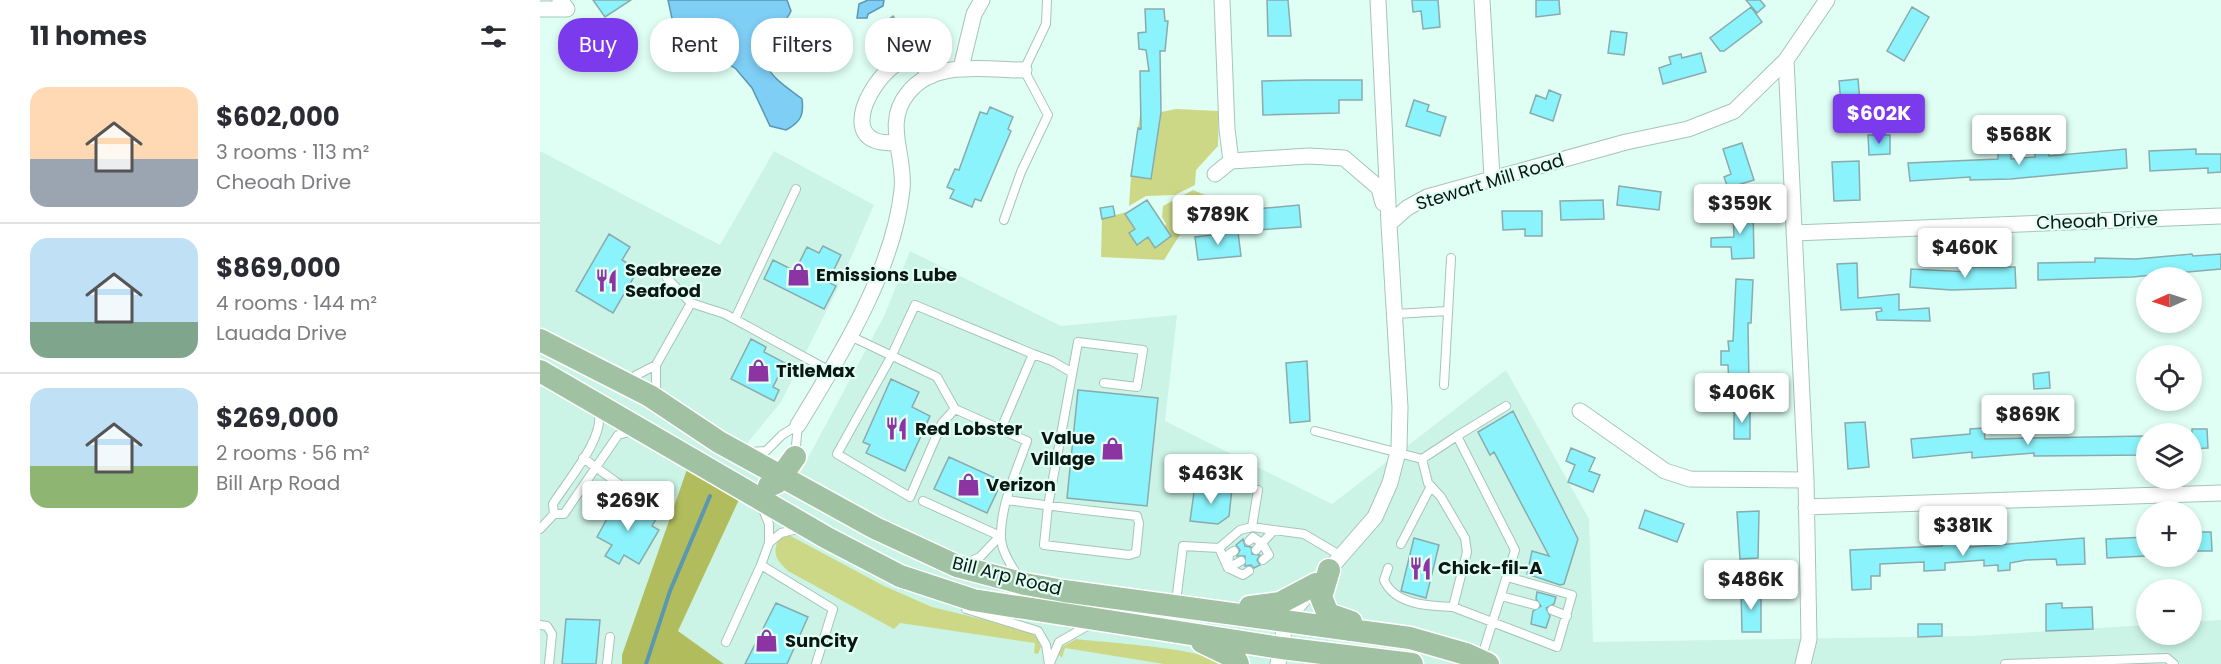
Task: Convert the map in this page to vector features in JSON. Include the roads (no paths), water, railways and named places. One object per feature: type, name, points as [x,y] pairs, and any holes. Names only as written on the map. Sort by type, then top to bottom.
[{"type":"main road","name":"Bill Arp Road","points":[[540,340],[656,399],[738,453],[790,468],[875,528],[957,566],[1025,584],[1410,638],[1484,662]]},
{"type":"main road","name":"Bill Arp Road","points":[[540,371],[808,526],[900,576],[973,600],[1185,633],[1280,656],[1360,657],[1412,664]]},
{"type":"main road","points":[[708,468],[733,473],[758,486],[769,486],[790,468]]},
{"type":"main road","points":[[1222,613],[1280,603],[1329,570]]},
{"type":"main road","points":[[1329,570],[1321,597],[1328,614],[1410,638]]},
{"type":"main road","points":[[1185,633],[1235,658],[1238,664]]},
{"type":"main road","points":[[1329,664],[1360,657]]},
{"type":"street","points":[[540,9],[567,9],[560,0]]},
{"type":"street","points":[[961,68],[974,14],[982,0]]},
{"type":"street","points":[[1222,0],[1227,129],[1231,161]]},
{"type":"street","points":[[1280,656],[1286,619],[1376,517],[1390,483],[1398,452],[1400,406],[1378,0]]},
{"type":"street","points":[[1482,0],[1492,177]]},
{"type":"street","name":"Stewart Mill Road","points":[[1389,224],[1407,208],[1427,197],[1492,177],[1688,129],[1734,111],[1786,60],[1827,0]]},
{"type":"street","points":[[897,143],[875,141],[864,130],[862,112],[868,96],[878,81],[895,65],[906,59],[918,61],[931,76]]},
{"type":"street","points":[[1786,60],[1806,480],[1809,639],[1803,664]]},
{"type":"street","points":[[798,425],[863,311],[894,233],[903,188],[896,119],[900,105],[914,86],[931,76],[961,68],[1024,70]]},
{"type":"street","points":[[1215,174],[1231,161],[1309,156],[1344,158],[1379,188],[1389,224]]},
{"type":"street","name":"Cheoah Drive","points":[[1794,233],[2221,216]]},
{"type":"street","points":[[1580,411],[1665,471],[1690,479],[1806,480]]},
{"type":"street","points":[[1806,507],[2221,493]]},
{"type":"lane","points":[[1004,220],[1021,172],[1048,115],[1024,70],[1046,24],[1047,0]]},
{"type":"lane","points":[[735,319],[796,189]]},
{"type":"lane","points":[[1444,385],[1451,258]]},
{"type":"lane","points":[[667,278],[691,303],[735,319],[830,371]]},
{"type":"lane","points":[[656,399],[656,366],[691,303]]},
{"type":"lane","points":[[955,409],[942,423],[910,497],[837,453],[891,357],[915,305],[1052,361],[1071,372]]},
{"type":"lane","points":[[1395,314],[1448,311]]},
{"type":"lane","points":[[849,336],[937,377],[955,409],[1027,441],[1007,500],[1000,536],[1010,564],[1025,584]]},
{"type":"lane","points":[[1007,500],[1048,506],[1137,516],[1139,522],[1136,553],[1129,555],[1044,545],[1048,506],[1078,342],[1143,350],[1137,387],[1104,383]]},
{"type":"lane","points":[[1001,429],[1033,354]]},
{"type":"lane","points":[[617,380],[635,378],[656,366]]},
{"type":"lane","points":[[554,514],[553,504],[593,442],[601,419],[595,402]]},
{"type":"lane","points":[[1315,431],[1422,459],[1506,406]]},
{"type":"lane","points":[[738,453],[766,451],[782,435],[798,425]]},
{"type":"lane","points":[[790,468],[798,425]]},
{"type":"lane","points":[[540,529],[554,514],[564,514],[618,435],[641,428]]},
{"type":"lane","points":[[1457,436],[1512,540],[1515,550],[1493,621],[1484,662]]},
{"type":"lane","points":[[583,458],[619,484]]},
{"type":"lane","points":[[1422,459],[1431,486],[1453,518],[1466,545],[1467,552],[1453,607]]},
{"type":"lane","points":[[804,479],[871,517],[875,528]]},
{"type":"lane","points":[[1401,544],[1431,486]]},
{"type":"lane","points":[[1252,527],[1258,490]]},
{"type":"lane","points":[[726,642],[769,543],[769,524],[758,497]]},
{"type":"lane","points":[[923,501],[1000,536]]},
{"type":"lane","points":[[769,543],[781,533],[808,526]]},
{"type":"lane","points":[[1175,606],[1183,546],[1219,548],[1240,530],[1252,527],[1304,534],[1329,570]]},
{"type":"lane","points":[[1256,550],[1274,530]]},
{"type":"lane","points":[[957,566],[980,557],[1000,536]]},
{"type":"lane","points":[[1249,541],[1253,537],[1262,543],[1269,555],[1263,560]]},
{"type":"lane","points":[[1219,548],[1228,568],[1243,574],[1249,571]]},
{"type":"lane","points":[[1228,568],[1229,554],[1234,551]]},
{"type":"lane","points":[[1228,568],[1241,561]]},
{"type":"lane","points":[[761,565],[833,609],[816,664]]},
{"type":"lane","points":[[1388,568],[1384,580],[1388,590],[1407,602],[1453,607],[1557,647],[1572,595],[1507,577]]},
{"type":"lane","points":[[945,591],[963,609],[1038,631],[1046,645],[1049,664]]},
{"type":"lane","points":[[1501,596],[1535,605]]},
{"type":"lane","points":[[1552,610],[1567,616]]},
{"type":"lane","points":[[1049,664],[1059,642],[1100,620]]},
{"type":"lane","points":[[540,625],[546,626],[552,634],[549,664]]},
{"type":"lane","points":[[607,664],[610,637]]},
{"type":"lane","points":[[2006,664],[2167,658],[2174,664]]},
{"type":"water","points":[[668,0],[787,0],[791,11],[787,18],[751,18],[751,72],[771,72],[802,99],[802,114],[798,121],[786,130],[770,126],[752,88],[739,72],[739,18],[672,18]]},
{"type":"water","points":[[868,0],[884,0],[883,6],[868,14],[867,18],[857,18],[859,4]]},
{"type":"waterway","points":[[646,664],[670,591],[710,496]]},
{"type":"place","name":"Emissions Lube","points":[[798,275]]},
{"type":"place","name":"Seabreeze Seafood","points":[[607,280]]},
{"type":"place","name":"TitleMax","points":[[758,371]]},
{"type":"place","name":"Red Lobster","points":[[897,429]]},
{"type":"place","name":"Value Village","points":[[1113,448]]},
{"type":"place","name":"Verizon","points":[[968,485]]},
{"type":"place","name":"Chick-fil-A","points":[[1420,568]]},
{"type":"place","name":"SunCity","points":[[767,641]]}]
